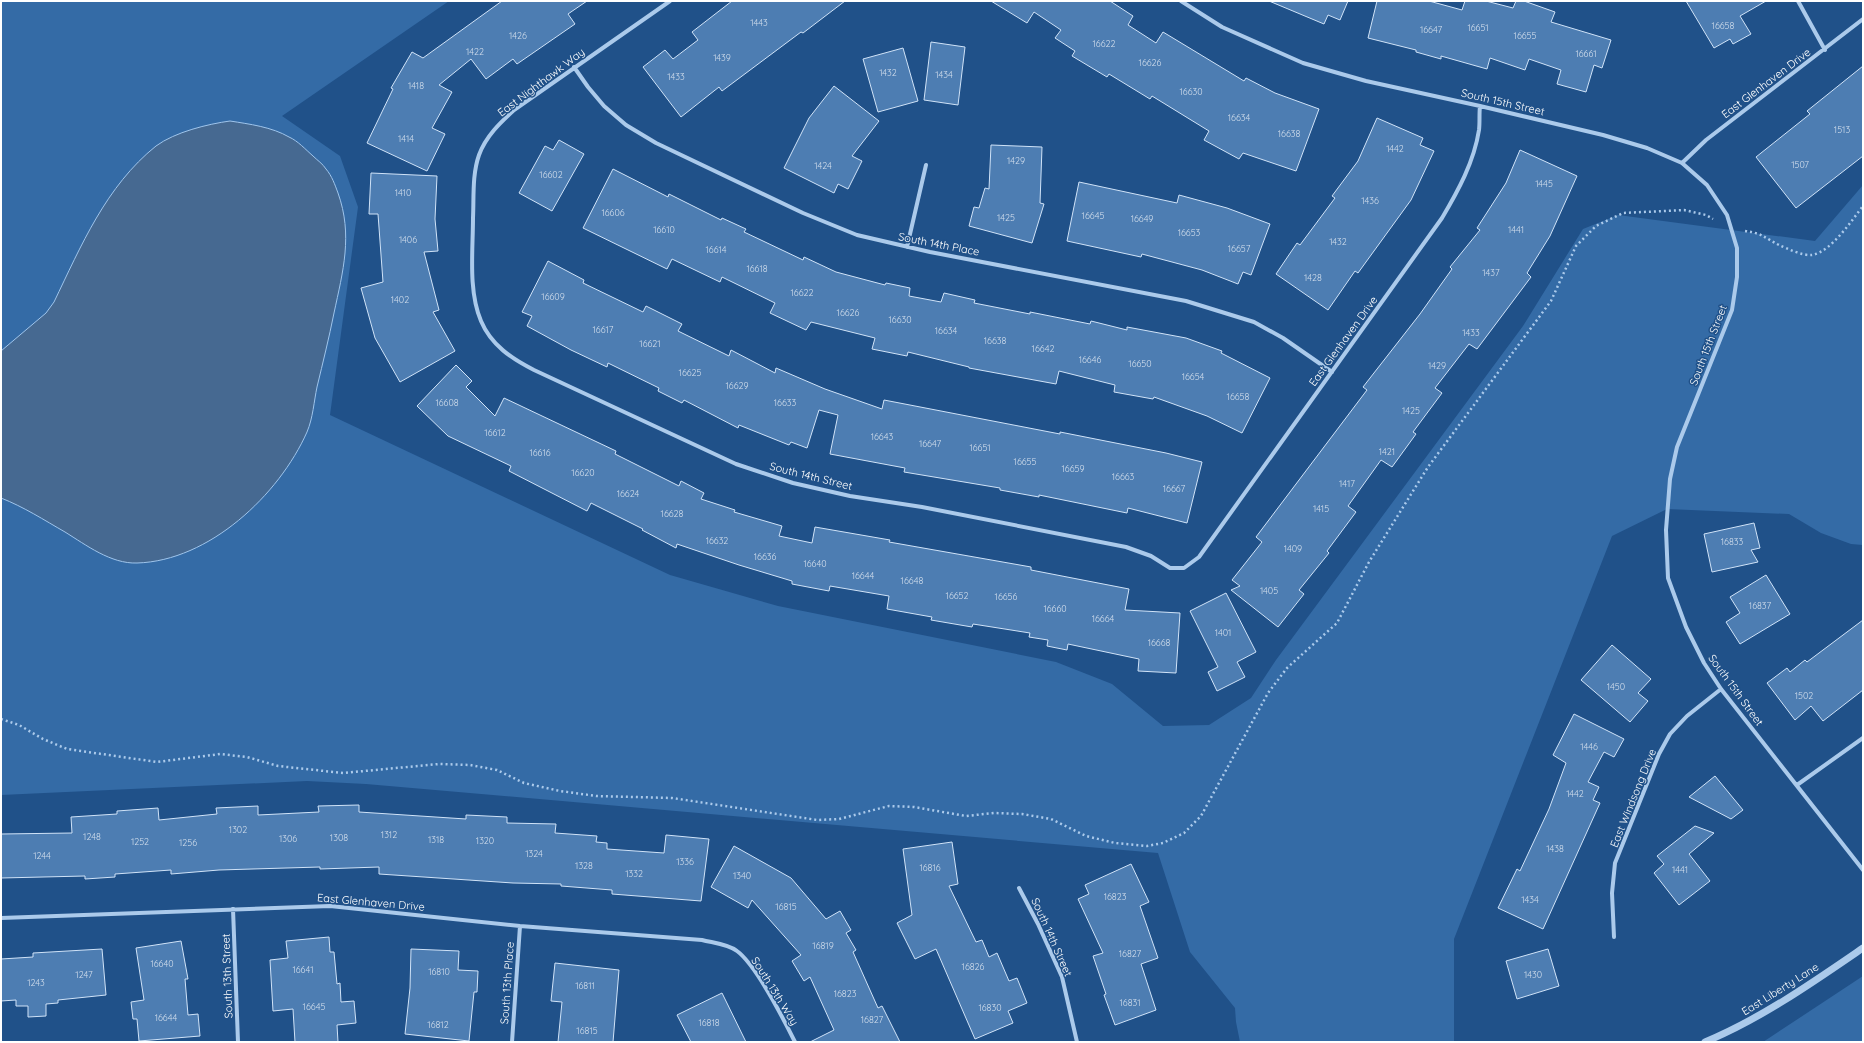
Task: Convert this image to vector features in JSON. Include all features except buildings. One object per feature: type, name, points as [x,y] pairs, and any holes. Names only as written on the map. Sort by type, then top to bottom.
[{"type":"street","name":"East Nighthawk Way","points":[[476,307],[472,250],[474,173],[479,154],[492,130],[509,115],[574,67],[670,1]]},
{"type":"street","name":"South 15th Street","points":[[1181,1],[1222,27],[1303,63],[1366,82],[1480,106],[1647,148],[1682,164],[1707,185],[1727,215],[1737,248],[1737,277],[1732,310],[1677,447],[1670,479],[1666,530],[1668,578],[1686,627],[1704,663],[1721,689],[1863,870]]},
{"type":"street","points":[[1798,1],[1825,50]]},
{"type":"street","name":"East Glenhaven Drive","points":[[1682,164],[1706,140],[1825,50],[1863,19]]},
{"type":"street","name":"South 14th Place","points":[[574,67],[604,106],[626,125],[656,143],[844,230],[879,241],[1160,296],[1218,310],[1254,322],[1277,335],[1332,372]]},
{"type":"street","name":"East Glenhaven Drive","points":[[1184,568],[1199,558],[1442,218],[1462,184],[1479,130],[1480,106]]},
{"type":"street","points":[[908,247],[926,165]]},
{"type":"street","name":"South 14th Street","points":[[476,307],[481,322],[490,336],[503,351],[517,361],[736,464],[793,483],[850,496],[922,507],[1126,546],[1151,556],[1170,568],[1184,568]]},
{"type":"street","name":"East Windsong Drive","points":[[1614,937],[1612,893],[1615,863],[1659,754],[1670,734],[1687,716],[1721,689]]},
{"type":"street","points":[[1797,785],[1863,738]]},
{"type":"street","name":"South 14th Street","points":[[1019,888],[1038,924],[1062,976],[1077,1042]]},
{"type":"street","name":"East Glenhaven Drive","points":[[1,918],[330,906],[520,926],[702,940],[720,944],[738,951]]},
{"type":"street","name":"South 13th Street","points":[[233,909],[238,1042]]},
{"type":"street","name":"South 13th Place","points":[[512,1042],[520,926]]},
{"type":"street","name":"East Liberty Lane","points":[[1705,1042],[1733,1030],[1773,1008],[1863,948]]},
{"type":"street","name":"South 13th Way","points":[[738,951],[750,965],[765,988],[794,1042]]},
{"type":"path","points":[[1,719],[19,725],[43,739],[67,749],[157,762],[220,754],[247,758],[278,766],[343,773],[433,765],[470,765],[497,770],[524,783],[560,792],[596,796],[672,798],[817,820],[839,819],[889,806],[914,807],[966,816],[994,813],[1022,814],[1051,819],[1086,836],[1115,842],[1146,846],[1163,842],[1184,833],[1201,816],[1268,693],[1287,668],[1338,623],[1369,562],[1424,474],[1551,301],[1576,246],[1596,226],[1623,213],[1684,210],[1706,215],[1731,229],[1758,233],[1779,245],[1812,255],[1828,247],[1863,206]]},
{"type":"shaded area","points":[[1,1],[449,1],[282,116],[340,156],[358,207],[330,415],[670,575],[778,606],[1056,662],[1112,684],[1163,726],[1209,725],[1251,698],[1276,660],[1523,326],[1583,229],[1618,215],[1815,241],[1863,185],[1863,545],[1851,544],[1821,533],[1789,514],[1667,509],[1612,536],[1454,939],[1454,1042],[1240,1042],[1235,1008],[1190,952],[1158,853],[366,784],[307,781],[1,795]]},
{"type":"shaded area","points":[[230,121],[260,126],[282,134],[298,143],[322,164],[328,172],[336,187],[343,208],[346,238],[341,282],[317,387],[311,421],[295,456],[279,479],[260,501],[215,537],[190,551],[164,559],[137,563],[118,560],[99,553],[18,505],[1,498],[1,351],[46,313],[54,302],[96,218],[123,179],[138,162],[156,146],[172,137],[212,124]]},
{"type":"shaded area","points":[[1863,976],[1863,1042],[1763,1042]]}]
